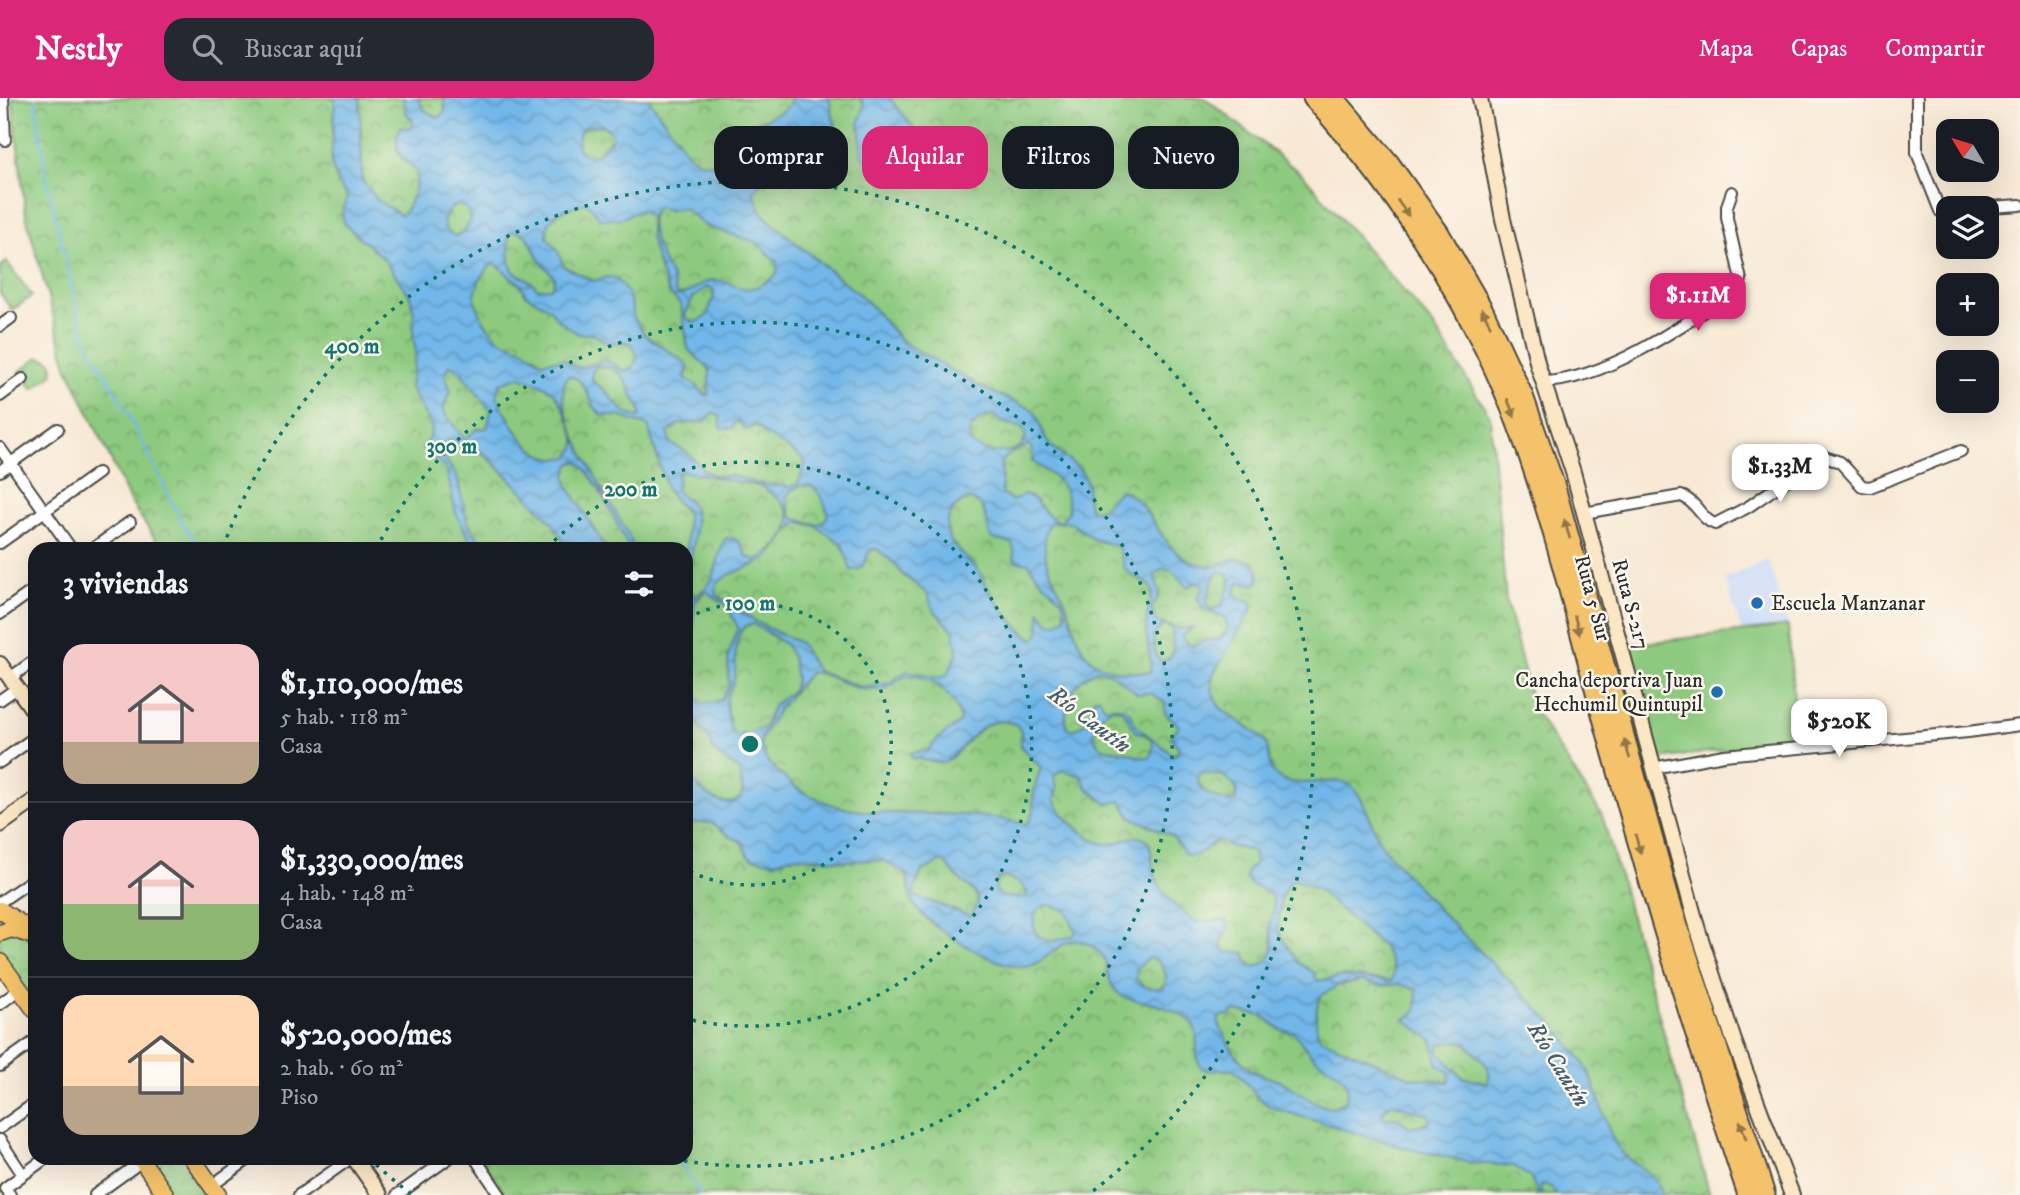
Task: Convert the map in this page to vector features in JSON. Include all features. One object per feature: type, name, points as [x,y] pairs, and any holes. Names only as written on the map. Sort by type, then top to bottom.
[{"type":"highway","name":"Ruta 5 Sur","points":[[1313,98],[1375,170],[1431,250],[1474,327],[1514,416],[1546,513],[1668,948],[1748,1195]]},
{"type":"highway","name":"Ruta 5 Sur","points":[[1334,98],[1389,163],[1439,233],[1483,310],[1526,405],[1563,513],[1671,905],[1765,1195]]},
{"type":"main road","name":"Ruta S-217","points":[[1480,98],[1503,219],[1542,382],[1573,472],[1707,961],[1791,1195]]},
{"type":"main road","points":[[0,664],[28,703]]},
{"type":"main road","points":[[0,825],[28,805]]},
{"type":"main road","points":[[0,910],[28,930]]},
{"type":"main road","points":[[0,933],[12,929],[28,935]]},
{"type":"main road","points":[[0,962],[28,1000]]},
{"type":"main road","points":[[146,1165],[166,1195]]},
{"type":"main road","points":[[197,1165],[214,1191]]},
{"type":"main road","points":[[358,1165],[380,1195]]},
{"type":"street","points":[[3,98],[5,140]]},
{"type":"street","points":[[1917,98],[1917,153],[1936,202]]},
{"type":"street","points":[[1542,382],[1563,382],[1634,353],[1735,290],[1741,280],[1727,218],[1727,206],[1732,192]]},
{"type":"street","points":[[1999,206],[2020,205]]},
{"type":"street","points":[[0,326],[11,318]]},
{"type":"street","points":[[0,396],[23,379]]},
{"type":"street","points":[[0,471],[58,429]]},
{"type":"street","points":[[0,449],[66,542]]},
{"type":"street","points":[[1584,513],[1681,496],[1688,499],[1707,521],[1715,524],[1748,507],[1821,456],[1840,462],[1862,486],[1870,487],[1961,451]]},
{"type":"street","points":[[0,543],[98,472]]},
{"type":"street","points":[[102,542],[130,522]]},
{"type":"street","points":[[0,614],[28,594]]},
{"type":"street","points":[[0,700],[28,668]]},
{"type":"street","points":[[1653,768],[1724,755],[2020,725]]},
{"type":"street","points":[[0,762],[28,742]]},
{"type":"street","points":[[0,902],[28,883]]},
{"type":"street","points":[[0,1004],[20,989]]},
{"type":"street","points":[[0,1066],[28,1046]]},
{"type":"street","points":[[0,1128],[28,1108]]},
{"type":"street","points":[[0,1140],[23,1175]]},
{"type":"street","points":[[8,1191],[37,1165]]},
{"type":"street","points":[[95,1195],[134,1165]]},
{"type":"street","points":[[214,1191],[242,1165]]},
{"type":"street","points":[[299,1195],[343,1165]]},
{"type":"street","points":[[397,1195],[439,1165]]},
{"type":"street","points":[[480,1165],[500,1195]]},
{"type":"shaded area","name":"Escuela Manzanar","points":[[1768,560],[1788,626],[1742,632],[1725,579]]},
{"type":"green space","points":[[12,98],[1205,98],[1304,176],[1433,325],[1490,416],[1506,600],[1534,710],[1602,815],[1710,1195],[506,1195],[485,1165],[693,1165],[693,542],[157,542],[130,501],[67,366],[26,216]]},
{"type":"green space","points":[[7,262],[32,296],[12,310],[0,293],[0,267]]},
{"type":"green space","points":[[38,357],[50,360],[52,375],[33,389],[19,372]]},
{"type":"green space","name":"Cancha deportiva Juan Hechumil Quintupil","points":[[1788,626],[1797,739],[1661,759],[1627,645]]},
{"type":"green space","points":[[0,912],[28,936],[28,998],[0,959]]},
{"type":"green space","points":[[147,1165],[193,1165],[215,1195],[169,1195]]},
{"type":"water","name":"Río Cautín","points":[[335,98],[360,98],[362,180],[377,200],[401,215],[411,201],[416,180],[415,170],[399,154],[397,146],[400,127],[410,129],[413,125],[412,119],[406,113],[403,98],[418,98],[424,110],[439,118],[445,111],[444,98],[648,98],[689,155],[701,162],[714,163],[714,189],[755,189],[753,191],[762,213],[868,302],[902,342],[987,390],[1032,409],[1049,444],[1083,474],[1092,511],[1102,508],[1121,490],[1140,504],[1168,543],[1186,559],[1213,567],[1235,558],[1253,562],[1258,570],[1259,582],[1252,586],[1239,582],[1235,593],[1238,599],[1250,600],[1254,606],[1212,676],[1216,701],[1230,716],[1265,742],[1271,768],[1278,777],[1293,783],[1344,782],[1355,790],[1365,805],[1384,848],[1399,866],[1553,1024],[1575,1052],[1591,1077],[1617,1146],[1654,1179],[1662,1195],[1556,1195],[1552,1188],[1545,1184],[1540,1186],[1542,1195],[1539,1195],[1530,1177],[1514,1166],[1473,1163],[1409,1149],[1273,1108],[1261,1100],[1234,1070],[1207,1070],[1201,1067],[1197,1055],[1196,1032],[1188,1019],[1170,1009],[1119,994],[1110,982],[1102,955],[1086,943],[1071,941],[1030,966],[1003,963],[954,939],[927,919],[913,902],[907,875],[887,862],[794,856],[775,862],[752,858],[742,842],[729,836],[713,823],[693,823],[693,782],[713,799],[727,803],[739,799],[742,789],[740,771],[714,752],[710,739],[699,728],[693,715],[693,665],[697,698],[703,704],[721,700],[729,685],[728,656],[738,628],[727,606],[706,591],[695,602],[693,624],[693,595],[695,597],[704,590],[713,577],[725,539],[737,540],[747,557],[756,560],[772,550],[785,536],[789,519],[787,510],[781,501],[764,487],[682,471],[678,473],[676,490],[691,503],[695,512],[693,550],[693,542],[687,542],[687,514],[667,490],[648,426],[619,416],[601,415],[580,381],[569,376],[563,390],[574,434],[632,542],[626,542],[591,476],[577,461],[570,464],[566,475],[567,484],[602,542],[563,542],[554,525],[485,455],[478,450],[464,450],[455,440],[446,441],[441,452],[457,477],[467,521],[480,542],[471,542],[456,514],[446,468],[422,448],[432,428],[410,387],[416,351],[413,338],[414,313],[410,296],[383,258],[345,225],[342,214],[347,197],[338,183],[331,163]],"holes":[[[602,125],[612,133],[612,139],[595,155],[584,154],[577,146],[580,131]],[[584,203],[589,205],[600,219],[619,219],[642,210],[650,217],[650,237],[658,265],[669,293],[681,305],[688,349],[710,370],[708,395],[687,380],[685,376],[689,368],[686,363],[645,335],[634,318],[629,295],[616,278],[593,281],[563,266],[559,253],[547,237],[547,229],[558,214]],[[460,204],[468,211],[470,220],[465,232],[455,236],[446,231],[443,221],[451,208]],[[656,207],[669,210],[684,208],[705,226],[756,242],[777,262],[777,274],[756,287],[741,288],[713,280],[677,295],[655,241],[651,223]],[[511,231],[527,237],[540,261],[554,278],[554,284],[550,288],[538,289],[514,271],[508,239]],[[495,263],[521,286],[526,295],[549,308],[558,320],[578,334],[593,334],[608,343],[632,344],[638,357],[633,367],[625,371],[606,360],[579,368],[562,359],[542,362],[524,349],[500,340],[484,322],[475,301],[479,281]],[[707,287],[713,289],[714,296],[706,317],[696,322],[688,320],[685,315],[693,298]],[[450,365],[461,373],[491,411],[487,428],[477,429],[465,439],[445,414],[444,406],[451,391],[445,376]],[[597,366],[617,371],[624,378],[639,406],[640,417],[632,416],[620,408],[593,382],[592,372]],[[518,377],[546,387],[556,395],[576,442],[569,457],[540,454],[519,435],[499,400],[497,394],[500,383]],[[713,413],[720,416],[721,429],[733,428],[738,421],[746,430],[756,425],[802,458],[805,464],[798,484],[788,487],[756,483],[733,476],[713,475],[704,470],[688,453],[670,443],[668,433],[679,424],[704,422]],[[993,415],[1001,422],[1023,428],[1026,438],[1021,446],[996,452],[972,444],[969,435],[972,427],[978,421]],[[1028,445],[1033,449],[1032,461],[1059,481],[1066,494],[1068,513],[1061,522],[1050,517],[1029,496],[1024,494],[1012,501],[1002,492],[1001,462],[1011,453]],[[800,486],[812,487],[825,505],[826,518],[819,525],[792,518],[786,497]],[[968,499],[980,505],[991,538],[1012,544],[1014,561],[1028,563],[1040,579],[1059,596],[1064,605],[1065,617],[1058,623],[1051,624],[1040,612],[1039,634],[1035,639],[1023,632],[997,602],[978,570],[950,540],[948,519],[955,507]],[[800,522],[816,526],[842,544],[851,570],[862,567],[870,550],[877,549],[894,563],[902,574],[927,593],[934,611],[954,631],[957,654],[947,675],[938,678],[907,671],[889,683],[871,687],[858,686],[817,671],[800,643],[760,624],[717,595],[716,586],[721,581],[766,559],[795,524]],[[1051,522],[1071,523],[1095,540],[1118,546],[1125,570],[1150,586],[1152,591],[1146,627],[1150,672],[1113,670],[1099,665],[1087,656],[1047,564],[1045,539]],[[1162,569],[1172,571],[1187,587],[1197,582],[1201,584],[1203,589],[1197,597],[1201,605],[1207,611],[1223,616],[1228,625],[1226,632],[1219,639],[1205,640],[1193,646],[1182,636],[1193,628],[1178,628],[1156,622],[1152,608],[1160,593],[1155,575]],[[1220,571],[1229,575],[1229,586],[1223,604],[1211,610],[1206,603],[1214,577]],[[754,624],[786,645],[792,657],[796,679],[793,690],[774,705],[764,728],[738,736],[734,735],[729,722],[727,696],[735,673],[736,645],[745,626]],[[1162,626],[1168,626],[1172,628],[1173,651],[1170,658],[1161,661],[1156,657],[1153,636]],[[1098,670],[1111,673],[1138,694],[1151,693],[1164,702],[1165,713],[1179,726],[1171,737],[1179,748],[1178,753],[1171,754],[1141,730],[1127,710],[1104,707],[1099,696],[1094,698],[1088,721],[1074,730],[1067,728],[1068,701],[1082,679]],[[810,672],[862,689],[876,690],[891,686],[908,676],[917,676],[935,683],[950,697],[960,722],[928,750],[910,753],[912,758],[944,763],[976,732],[994,722],[1005,721],[1017,725],[1021,732],[1021,747],[1041,767],[1034,789],[1033,812],[1029,822],[1024,824],[952,814],[871,812],[836,806],[802,791],[769,763],[760,741],[778,710]],[[1109,710],[1121,710],[1136,732],[1151,740],[1153,747],[1150,757],[1139,757],[1098,744],[1094,736],[1097,722]],[[1062,770],[1081,776],[1087,788],[1107,804],[1121,801],[1131,817],[1172,836],[1186,855],[1200,854],[1218,840],[1254,854],[1255,863],[1245,878],[1266,891],[1273,900],[1270,927],[1273,946],[1268,959],[1255,967],[1247,961],[1245,953],[1226,952],[1221,942],[1229,927],[1226,920],[1197,922],[1165,895],[1153,868],[1147,840],[1131,837],[1110,844],[1086,835],[1057,807],[1054,800],[1057,789],[1054,776]],[[1199,773],[1223,776],[1237,789],[1235,801],[1215,798],[1200,786]],[[943,861],[974,891],[977,902],[970,916],[917,897],[913,893],[922,871]],[[1005,877],[1020,883],[1027,892],[1025,897],[1007,897],[995,890],[999,878]],[[1294,879],[1317,889],[1384,948],[1394,970],[1392,981],[1345,976],[1318,981],[1313,972],[1299,963],[1282,938],[1278,926],[1281,897]],[[1049,905],[1066,910],[1076,931],[1073,936],[1050,942],[1037,936],[1034,926],[1039,909]],[[1148,958],[1157,960],[1166,977],[1163,989],[1145,987],[1136,979],[1137,969]],[[1363,981],[1382,986],[1398,984],[1417,989],[1416,1010],[1405,1020],[1432,1040],[1438,1066],[1450,1073],[1449,1082],[1410,1077],[1320,1038],[1316,1022],[1318,1004],[1322,995],[1339,985]],[[1235,1011],[1263,1016],[1281,1030],[1294,1032],[1316,1059],[1345,1080],[1347,1093],[1344,1102],[1331,1108],[1314,1102],[1284,1083],[1257,1073],[1243,1063],[1228,1043],[1218,1021],[1221,1016]],[[1459,1041],[1467,1043],[1487,1066],[1487,1083],[1462,1077],[1439,1053],[1440,1044]],[[1392,1103],[1429,1115],[1429,1123],[1410,1127],[1399,1119],[1385,1118],[1382,1112]]]},
{"type":"water","points":[[794,98],[829,98],[835,126],[758,126],[760,122],[784,110]]},
{"type":"water","points":[[860,98],[889,98],[912,126],[862,126],[862,156],[859,123],[864,105]]},
{"type":"waterway","points":[[35,98],[47,180],[84,337],[129,415],[184,526],[196,542]]},
{"type":"waterway","points":[[682,1165],[700,1195]]},
{"type":"place","name":"Escuela Manzanar","points":[[1757,603]]},
{"type":"place","name":"Cancha deportiva Juan Hechumil Quintupil","points":[[1717,692]]}]
